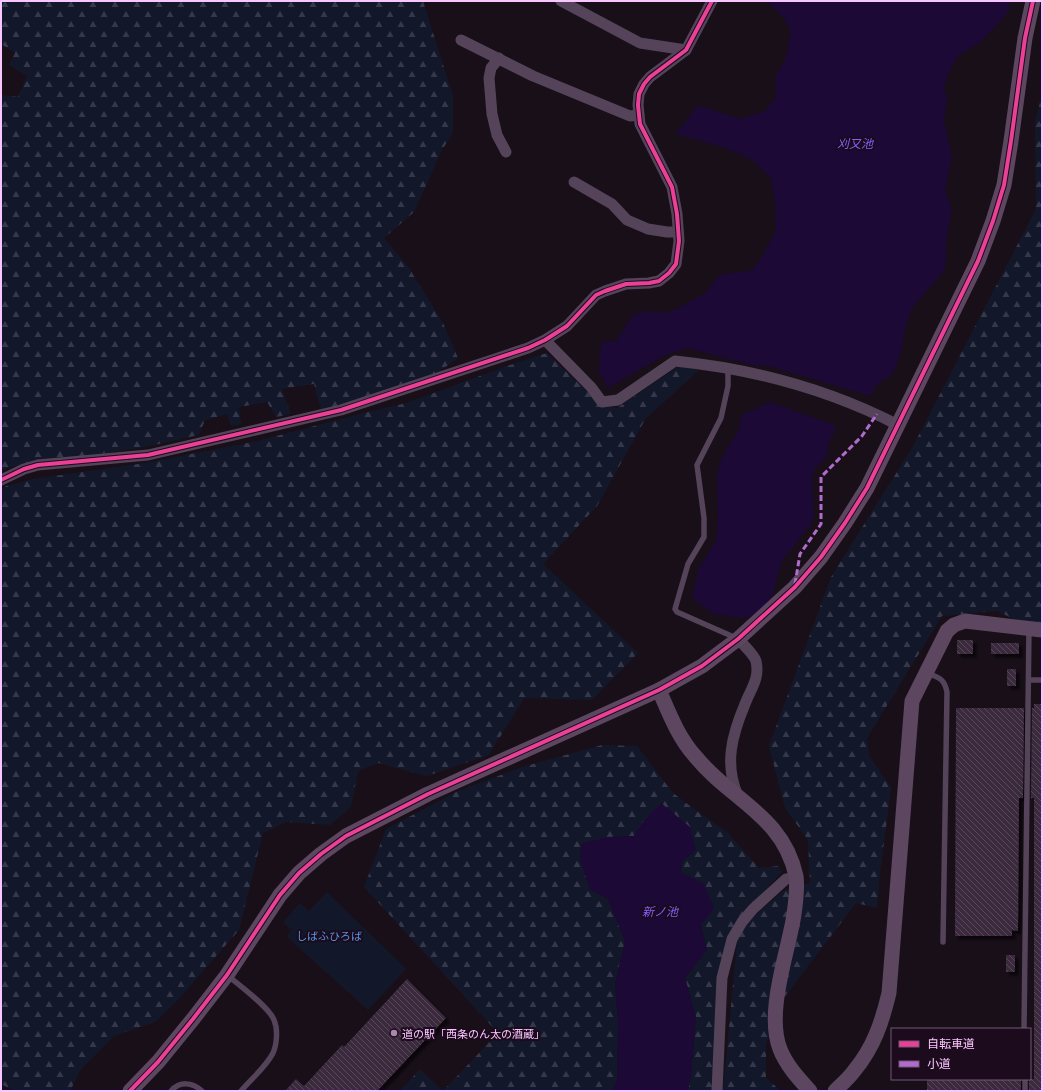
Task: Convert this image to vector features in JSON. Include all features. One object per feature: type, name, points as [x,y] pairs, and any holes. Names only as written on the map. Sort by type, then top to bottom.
[{"type":"street","points":[[561,1],[640,43],[686,50]]},
{"type":"street","points":[[1,480],[24,469],[38,466],[148,455],[340,410],[514,353],[545,340],[567,326],[596,295],[626,284],[649,283],[665,277],[676,264],[679,241],[677,214],[672,187],[640,124],[638,115],[639,94],[644,84],[650,77],[686,50],[712,1]]},
{"type":"street","points":[[130,1091],[158,1062],[227,974],[285,890],[300,873],[316,859],[346,836],[428,794],[659,690],[702,666],[738,640],[795,587],[821,557],[867,488],[978,261],[993,221],[1004,185],[1025,38],[1033,1]]},
{"type":"street","points":[[462,40],[533,76],[630,116],[638,115]]},
{"type":"street","points":[[499,58],[491,68],[489,78],[492,114],[497,135],[506,152]]},
{"type":"street","points":[[574,182],[612,204],[627,220],[648,229],[678,232]]},
{"type":"street","points":[[545,340],[591,387],[602,402],[618,400],[675,361],[706,364],[766,376],[839,398],[877,414],[898,425]]},
{"type":"street","points":[[835,1091],[854,1072],[874,1041],[882,1020],[887,999],[912,701],[947,631],[954,625],[965,621],[1036,630]]},
{"type":"street","points":[[738,640],[756,659],[757,679],[745,704],[732,743],[730,768],[733,785],[738,796]]},
{"type":"street","points":[[659,690],[680,734],[695,757],[765,820],[780,836],[789,854],[796,878],[795,914],[778,991],[776,1029],[780,1049],[789,1066],[810,1091]]},
{"type":"street","points":[[717,1091],[722,978],[732,939],[742,922],[753,909],[786,879],[796,878]]},
{"type":"lane","points":[[728,369],[728,386],[721,418],[697,465],[704,518],[704,537],[688,564],[675,609],[677,612],[738,640]]},
{"type":"lane","points":[[1024,1028],[1029,680],[1036,630]]},
{"type":"lane","points":[[927,673],[941,679],[945,683],[947,692],[943,942]]},
{"type":"lane","points":[[1029,680],[1042,680]]},
{"type":"lane","points":[[227,974],[269,1011],[274,1020],[276,1030],[276,1041],[273,1052],[268,1061],[241,1091]]},
{"type":"lane","points":[[1025,1080],[1025,1091]]},
{"type":"lane","points":[[170,1091],[182,1083],[191,1084],[202,1091]]},
{"type":"green space","points":[[1,1],[423,1],[453,96],[453,133],[442,150],[414,212],[384,238],[409,268],[443,323],[458,358],[437,373],[321,411],[314,384],[282,389],[291,414],[276,417],[267,402],[239,407],[241,424],[231,426],[227,414],[205,420],[199,435],[150,446],[95,455],[44,459],[7,468],[1,471],[1,99],[3,95],[18,97],[27,76],[9,65],[15,53],[1,44]]},
{"type":"green space","points":[[1042,94],[1042,623],[1020,622],[997,611],[942,616],[867,738],[869,755],[891,788],[877,908],[856,903],[783,999],[766,1044],[766,1078],[781,1091],[723,1091],[738,931],[784,890],[810,883],[808,840],[785,808],[769,746],[831,577],[912,448],[1036,209],[1035,123]]},
{"type":"green space","points":[[547,353],[601,405],[617,408],[679,366],[699,370],[646,418],[597,506],[543,564],[638,653],[592,700],[524,698],[489,755],[427,776],[378,763],[358,771],[351,807],[330,825],[286,822],[263,833],[239,930],[174,1004],[155,1022],[114,1036],[81,1069],[70,1091],[14,1091],[1,1084],[1,489],[6,486],[33,479],[145,463],[257,441],[406,403]]},
{"type":"green space","points":[[602,745],[637,746],[673,793],[727,832],[759,868],[778,866],[782,872],[750,906],[728,938],[713,1091],[688,1091],[691,1075],[696,1017],[685,978],[707,950],[701,925],[704,884],[681,873],[682,862],[642,823],[634,836],[608,837],[590,889],[608,899],[625,941],[615,984],[618,1021],[617,1080],[612,1091],[443,1091],[498,1033],[364,887],[386,829],[458,791],[522,767]]},
{"type":"green space","name":"しばふひろば","points":[[327,892],[406,969],[368,1010],[286,936],[298,923],[291,930],[283,922],[300,903],[309,911]]},
{"type":"green space","points":[[420,1069],[443,1091],[400,1091]]},
{"type":"water","name":"刈又池","points":[[777,1],[1009,1],[1010,9],[999,23],[982,41],[958,56],[948,74],[944,88],[947,99],[944,121],[952,157],[945,191],[952,210],[947,234],[945,270],[912,308],[905,329],[900,356],[892,375],[878,383],[870,396],[768,366],[752,365],[687,348],[663,356],[608,388],[599,372],[601,342],[617,340],[633,315],[646,311],[668,313],[704,294],[720,275],[753,270],[776,230],[775,204],[771,178],[752,160],[726,148],[676,134],[698,105],[741,119],[765,111],[776,97],[776,76],[787,55],[791,31],[785,19],[769,4]]},
{"type":"water","points":[[770,402],[835,425],[835,431],[829,441],[827,456],[815,469],[812,476],[814,514],[812,523],[782,561],[768,609],[757,616],[740,618],[714,614],[696,602],[692,595],[699,568],[716,540],[718,515],[717,478],[719,465],[727,448],[738,432],[742,415]]},
{"type":"water","name":"新ノ池","points":[[661,803],[690,827],[696,850],[682,862],[681,873],[704,884],[714,908],[701,925],[707,950],[685,978],[696,1017],[691,1075],[688,1091],[612,1091],[617,1080],[618,1021],[615,984],[625,941],[608,899],[590,889],[580,860],[581,844],[608,837],[634,836],[642,823]]},
{"type":"building","points":[[957,640],[973,640],[973,654],[957,654]]},
{"type":"building","points":[[991,643],[1019,643],[1019,654],[991,654]]},
{"type":"building","points":[[1007,669],[1016,669],[1016,686],[1007,686]]},
{"type":"building","points":[[1034,704],[1042,704],[1042,1091],[1029,1091],[1029,1080],[1034,1079],[1034,798],[1031,798],[1032,708],[1034,708]]},
{"type":"building","points":[[956,708],[1024,708],[1023,798],[1019,798],[1018,931],[1012,930],[1012,936],[955,936]]},
{"type":"building","points":[[1006,955],[1015,955],[1015,972],[1006,972]]},
{"type":"building","name":"道の駅「西条のん太の酒蔵」","points":[[407,979],[446,1018],[377,1091],[285,1091],[296,1079],[304,1086],[342,1045],[344,1047]]},
{"type":"building","points":[[927,1080],[1021,1080],[1021,1091],[927,1091]]},
{"type":"marked path","points":[[795,584],[800,554],[821,524],[821,477],[862,436],[877,414]]},
{"type":"cycle path","points":[[1,480],[24,469],[38,465],[148,455],[341,410],[528,348],[545,340],[567,326],[596,295],[626,284],[659,281],[669,273],[676,264],[679,241],[677,214],[672,187],[640,124],[638,105],[639,94],[644,84],[650,77],[686,50],[712,1]]},
{"type":"cycle path","points":[[130,1091],[158,1062],[227,975],[280,895],[299,873],[321,854],[346,836],[428,794],[659,690],[702,666],[738,639],[795,587],[821,557],[867,488],[978,261],[993,221],[1004,185],[1025,38],[1033,1]]},
{"type":"place","name":"道の駅「西条のん太の酒蔵」","points":[[394,1033]]}]
